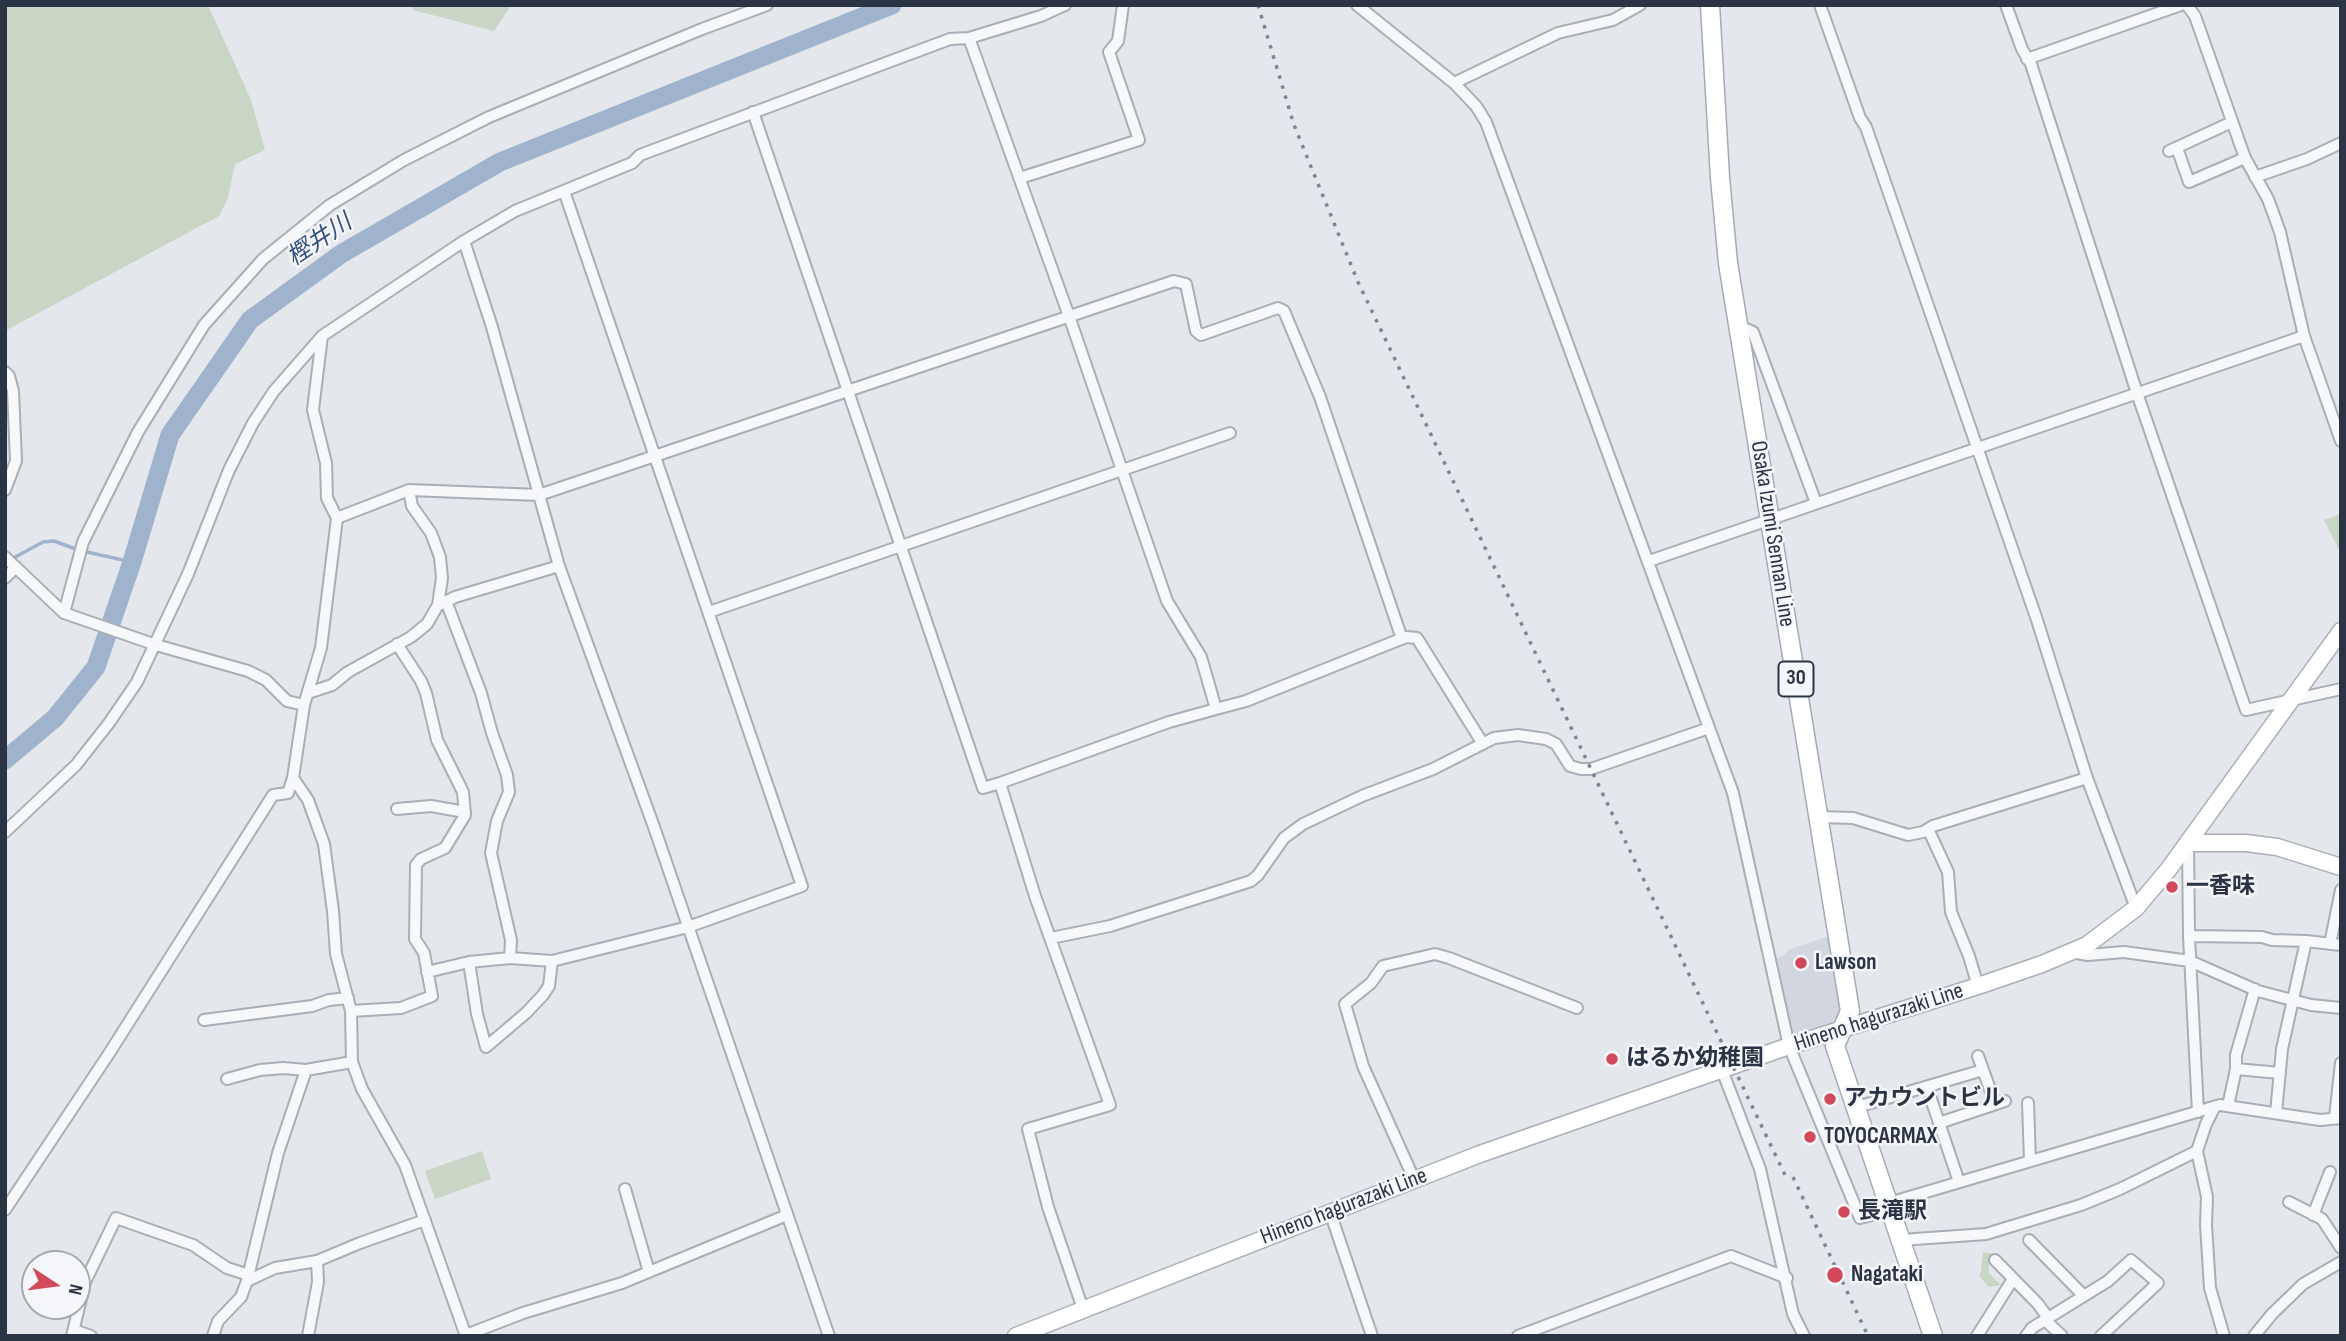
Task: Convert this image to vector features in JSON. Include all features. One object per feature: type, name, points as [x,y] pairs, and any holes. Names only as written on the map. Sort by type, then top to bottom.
[{"type":"main road","name":"Osaka Izumi Sennan Line","points":[[1710,5],[1724,222],[1737,325],[1850,1011],[1835,1046],[1933,1336]]},
{"type":"main road","name":"Hineno hagurazaki Line","points":[[1016,1336],[1493,1150],[1789,1046],[1978,986],[2087,945],[2136,908],[2188,843],[2341,631]]},
{"type":"main road","points":[[2188,843],[2246,843],[2277,847],[2341,867]]},
{"type":"street","points":[[64,613],[83,542],[138,432],[205,326],[263,259],[330,205],[404,160],[477,123],[702,29],[767,5]]},
{"type":"street","points":[[5,832],[76,765],[137,682],[206,532],[229,470],[253,423],[274,391],[323,337],[464,241],[515,211],[632,163],[640,155],[950,39],[969,38],[1041,16],[1065,5]]},
{"type":"street","points":[[1020,178],[1139,140],[1109,52],[1118,41],[1123,5]]},
{"type":"street","points":[[1357,5],[1454,83],[1476,106],[1486,122],[1733,793],[1789,1046],[1860,1218],[1959,1182],[2228,1105],[2320,1120],[2338,1118],[2341,1063]]},
{"type":"street","points":[[1454,83],[1558,33],[1614,20],[1640,5]]},
{"type":"street","points":[[1820,5],[1860,118],[1866,127],[2037,620],[2087,778],[2136,908]]},
{"type":"street","points":[[2006,5],[2028,59],[2137,393],[2246,710],[2341,689]]},
{"type":"street","points":[[2028,59],[2181,5]]},
{"type":"street","points":[[2187,5],[2195,16],[2245,158],[2268,199],[2280,232],[2304,336],[2341,441]]},
{"type":"street","points":[[969,38],[1069,316],[1167,601],[1201,657],[1216,709]]},
{"type":"street","points":[[753,112],[982,788],[1169,722],[1245,701],[1402,639],[1416,638],[1483,744]]},
{"type":"street","points":[[2232,122],[2173,149],[2189,182],[2245,158]]},
{"type":"street","points":[[2255,177],[2307,159],[2341,143]]},
{"type":"street","points":[[427,972],[469,962],[510,958],[552,961],[688,927],[802,887],[564,191]]},
{"type":"street","points":[[464,241],[492,327],[559,566],[688,927],[829,1336]]},
{"type":"street","points":[[337,518],[409,490],[538,495],[1174,281],[1186,284],[1196,331],[1201,335],[1278,308],[1284,311],[1320,397],[1402,639]]},
{"type":"street","points":[[1737,325],[1754,332],[1816,503]]},
{"type":"street","points":[[1649,561],[2304,336]]},
{"type":"street","points":[[5,1209],[110,1052],[272,795],[288,793],[293,778],[304,705],[321,648],[337,518],[327,498],[326,463],[313,410],[323,337]]},
{"type":"street","points":[[5,372],[9,376],[13,391],[16,461],[5,490]]},
{"type":"street","points":[[709,612],[1230,433]]},
{"type":"street","points":[[409,490],[412,506],[431,533],[440,557],[442,603],[481,693],[507,775],[509,792],[497,821],[491,853],[511,940],[510,958]]},
{"type":"street","points":[[5,578],[10,561],[64,613],[156,645],[248,671],[267,680],[287,701],[304,705]]},
{"type":"street","points":[[308,693],[332,685],[348,672],[397,645],[427,624],[442,603],[559,566]]},
{"type":"street","points":[[351,1011],[401,1008],[432,996],[424,953],[415,939],[416,864],[445,848],[465,811],[463,792],[437,740],[426,693],[397,645]]},
{"type":"street","points":[[1051,938],[1110,926],[1251,881],[1284,838],[1303,824],[1362,796],[1433,769],[1494,738],[1518,735],[1546,739],[1556,744],[1570,766],[1581,769],[1597,767],[1709,728]]},
{"type":"street","points":[[293,778],[307,800],[324,845],[336,954],[351,1011],[352,1062],[362,1089],[405,1165],[466,1336],[523,1313],[622,1283],[787,1215]]},
{"type":"street","points":[[1819,817],[1853,818],[1908,835],[2087,778]]},
{"type":"street","points":[[1000,783],[1035,896],[1110,1105],[1028,1129],[1048,1207],[1083,1308]]},
{"type":"street","points":[[397,809],[431,806],[465,811]]},
{"type":"street","points":[[1928,829],[1948,872],[1951,912],[1978,986]]},
{"type":"street","points":[[2188,843],[2189,936],[2198,1112]]},
{"type":"street","points":[[2189,936],[2262,937],[2335,945],[2341,890]]},
{"type":"street","points":[[2276,1112],[2282,1049],[2306,941]]},
{"type":"street","points":[[2071,953],[2088,955],[2124,952],[2190,961],[2255,989],[2293,1001],[2341,1008]]},
{"type":"street","points":[[1414,1180],[1363,1066],[1345,1004],[1371,983],[1383,965],[1435,954],[1577,1008]]},
{"type":"street","points":[[469,962],[477,1014],[486,1047],[543,995],[549,986],[552,961]]},
{"type":"street","points":[[2228,1105],[2236,1069],[2236,1055],[2255,989]]},
{"type":"street","points":[[204,1020],[312,1006],[348,998]]},
{"type":"street","points":[[1939,1123],[2000,1102],[1978,1056]]},
{"type":"street","points":[[227,1079],[260,1070],[306,1070],[352,1062]]},
{"type":"street","points":[[2236,1069],[2280,1073]]},
{"type":"street","points":[[209,1335],[218,1321],[242,1297],[278,1153],[306,1070]]},
{"type":"street","points":[[1722,1070],[1760,1169],[1787,1278],[1793,1314],[1804,1336]]},
{"type":"street","points":[[1857,1107],[1983,1070]]},
{"type":"street","points":[[1927,1087],[1959,1182]]},
{"type":"street","points":[[2028,1103],[2030,1161]]},
{"type":"street","points":[[2214,1108],[2197,1151],[2207,1197],[2210,1288],[2224,1336]]},
{"type":"street","points":[[1901,1240],[1986,1234],[2094,1200],[2197,1151]]},
{"type":"street","points":[[2313,1215],[2330,1171]]},
{"type":"street","points":[[625,1189],[649,1272]]},
{"type":"street","points":[[2289,1202],[2322,1219],[2341,1248]]},
{"type":"street","points":[[1330,1212],[1372,1336]]},
{"type":"street","points":[[91,1336],[73,1333],[85,1282],[117,1218],[193,1245],[227,1268],[248,1278],[275,1268],[317,1261],[360,1242],[425,1220]]},
{"type":"street","points":[[2029,1240],[2083,1294]]},
{"type":"street","points":[[1518,1336],[1731,1256],[1787,1278]]},
{"type":"street","points":[[1995,1260],[2038,1304],[2046,1319],[2062,1336]]},
{"type":"street","points":[[2026,1336],[2032,1328],[2108,1281],[2131,1260],[2158,1283],[2101,1336]]},
{"type":"street","points":[[308,1336],[317,1282],[317,1261]]},
{"type":"street","points":[[2254,1336],[2303,1284],[2341,1262]]},
{"type":"street","points":[[1979,1335],[2013,1279]]},
{"type":"shaded area","points":[[1829,936],[1841,1009],[1830,1026],[1791,1036],[1775,959],[1785,955],[1788,950]]},
{"type":"green space","points":[[5,5],[208,5],[251,100],[265,150],[235,164],[228,198],[219,216],[5,331]]},
{"type":"green space","points":[[412,5],[511,5],[494,31],[413,10]]},
{"type":"green space","points":[[2341,514],[2341,554],[2324,520]]},
{"type":"green space","points":[[482,1151],[491,1179],[435,1199],[425,1171]]},
{"type":"green space","points":[[1983,1252],[1995,1254],[1989,1258],[1989,1273],[2001,1285],[1989,1287],[1980,1277]]},
{"type":"waterway","name":"樫井川","points":[[5,760],[55,718],[96,667],[132,562],[170,435],[250,320],[341,254],[500,162],[892,5]]},
{"type":"waterway","points":[[5,565],[43,542],[54,541],[73,548]]},
{"type":"waterway","points":[[87,552],[132,562]]},
{"type":"railway","points":[[1258,5],[1294,125],[1358,282],[1785,1175]]},
{"type":"railway","points":[[1793,1177],[1868,1336]]},
{"type":"place","name":"一香味","points":[[2172,887]]},
{"type":"place","name":"Lawson","points":[[1801,963]]},
{"type":"place","name":"はるか幼稚園","points":[[1612,1059]]},
{"type":"place","name":"アカウントビル","points":[[1830,1099]]},
{"type":"place","name":"TOYOCARMAX","points":[[1810,1137]]},
{"type":"place","name":"長滝駅","points":[[1844,1212]]},
{"type":"place","name":"Nagataki","points":[[1835,1275]]}]
